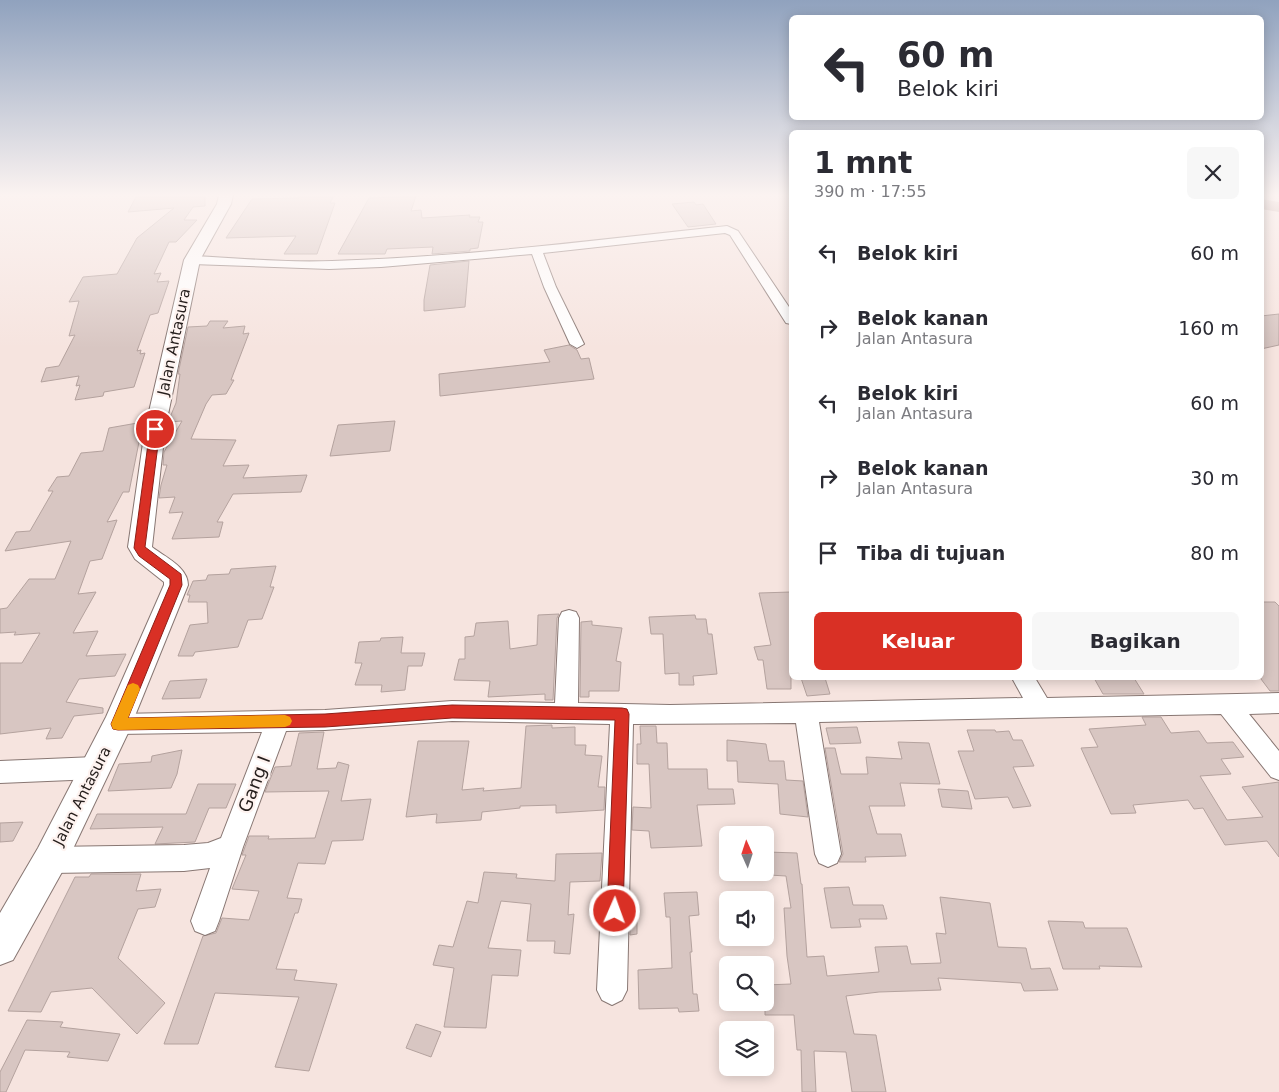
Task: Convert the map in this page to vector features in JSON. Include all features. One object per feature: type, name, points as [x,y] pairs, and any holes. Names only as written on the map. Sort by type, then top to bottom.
[{"type":"main road","name":"Jalan Antasura","points":[[0,947],[50,860],[118,724],[176,585],[176,578],[143,553],[140,548],[155,429],[192,260],[200,246]]},
{"type":"street","points":[[192,260],[330,265],[457,258],[571,246]]},
{"type":"street","points":[[742,246],[789,317]]},
{"type":"street","points":[[536,250],[550,287],[577,344]]},
{"type":"street","points":[[566,714],[569,618]]},
{"type":"street","points":[[1024,680],[1040,706]]},
{"type":"street","points":[[118,724],[325,720],[452,711],[670,715],[1040,706],[1279,703]]},
{"type":"street","points":[[1227,704],[1279,769]]},
{"type":"street","points":[[806,711],[828,854]]},
{"type":"street","points":[[612,990],[622,714]]},
{"type":"street","name":"Gang I","points":[[230,848],[278,721]]},
{"type":"street","points":[[0,772],[95,768]]},
{"type":"street","points":[[50,860],[208,856],[230,848]]},
{"type":"street","points":[[205,921],[230,848]]},
{"type":"building","points":[[133,246],[167,246],[154,274],[161,273],[157,282],[169,281],[158,313],[150,315],[137,351],[141,350],[140,354],[145,353],[134,387],[104,392],[103,396],[75,400],[80,385],[76,386],[79,376],[41,382],[46,368],[59,366],[75,335],[69,336],[79,301],[69,302],[83,277],[117,274]]},
{"type":"building","points":[[289,246],[320,246],[317,254],[284,254]]},
{"type":"building","points":[[342,246],[478,246],[478,248],[470,249],[470,251],[432,254],[433,247],[387,249],[385,254],[338,254]]},
{"type":"building","points":[[469,261],[465,307],[424,311],[430,265]]},
{"type":"building","points":[[1279,314],[1279,345],[1264,348],[1264,316]]},
{"type":"building","points":[[210,321],[228,321],[223,328],[245,326],[243,334],[249,333],[231,380],[234,380],[226,394],[212,395],[206,404],[191,439],[236,440],[223,466],[249,465],[243,478],[307,475],[301,492],[233,494],[217,522],[223,522],[219,537],[172,539],[183,512],[169,513],[175,497],[159,498],[167,465],[163,465],[164,452],[182,421],[168,422],[176,403],[180,374],[178,374],[188,327],[207,326]]},
{"type":"building","points":[[569,345],[577,350],[581,359],[589,358],[594,379],[440,396],[439,374],[550,362],[544,350]]},
{"type":"building","points":[[395,421],[390,451],[330,456],[338,425]]},
{"type":"building","points":[[143,422],[129,492],[123,492],[107,522],[117,520],[102,559],[90,561],[78,594],[96,592],[73,633],[98,631],[86,656],[126,654],[115,676],[79,679],[66,702],[103,708],[103,713],[74,716],[62,738],[46,739],[51,728],[0,734],[0,663],[22,663],[40,633],[14,635],[16,632],[0,633],[0,609],[7,608],[29,579],[55,579],[71,541],[5,551],[16,532],[30,531],[53,491],[48,491],[57,477],[69,476],[81,453],[103,451],[109,428]]},
{"type":"building","points":[[276,566],[270,587],[274,587],[262,619],[248,620],[238,647],[195,652],[193,656],[178,656],[190,625],[208,623],[207,602],[188,602],[190,595],[187,595],[193,581],[206,580],[208,575],[229,574],[231,569]]},
{"type":"building","points":[[789,592],[789,680],[791,680],[791,689],[767,689],[763,660],[758,660],[754,647],[771,645],[759,593]]},
{"type":"building","points":[[1264,602],[1275,602],[1279,606],[1279,691],[1270,691],[1262,680],[1264,680]]},
{"type":"building","points":[[559,614],[557,618],[553,700],[545,700],[545,694],[488,697],[490,681],[454,680],[459,659],[465,659],[465,637],[474,636],[476,623],[508,621],[510,649],[537,645],[538,615]]},
{"type":"building","points":[[695,615],[696,619],[706,619],[708,634],[712,634],[717,674],[693,676],[694,685],[679,685],[679,673],[665,674],[663,634],[651,634],[649,617]]},
{"type":"building","points":[[592,621],[592,625],[622,628],[616,661],[621,662],[619,691],[589,691],[589,697],[580,697],[581,622]]},
{"type":"building","points":[[403,637],[401,653],[425,653],[422,666],[408,666],[405,690],[381,692],[382,685],[355,685],[362,663],[355,663],[359,642]]},
{"type":"building","points":[[207,679],[200,698],[162,699],[170,681]]},
{"type":"building","points":[[802,680],[826,680],[830,694],[807,696]]},
{"type":"building","points":[[1095,680],[1135,680],[1144,694],[1103,694]]},
{"type":"building","points":[[1142,717],[1161,717],[1171,733],[1199,731],[1207,743],[1233,742],[1244,757],[1221,759],[1231,774],[1200,776],[1227,820],[1263,817],[1242,787],[1279,782],[1279,857],[1267,841],[1225,845],[1203,808],[1194,809],[1188,800],[1133,805],[1136,813],[1111,814],[1081,748],[1098,747],[1089,729],[1146,725]]},
{"type":"building","points":[[552,725],[552,728],[575,727],[575,745],[586,745],[585,755],[602,756],[598,787],[605,787],[604,810],[556,813],[556,805],[520,806],[520,808],[482,812],[481,820],[436,823],[437,814],[406,817],[418,741],[469,741],[462,790],[484,788],[483,791],[521,788],[526,726]]},
{"type":"building","points":[[640,726],[656,726],[657,743],[667,743],[668,769],[707,769],[708,789],[733,789],[735,804],[697,805],[702,846],[651,848],[649,831],[632,830],[633,807],[651,808],[649,764],[637,764],[637,744],[641,744]]},
{"type":"building","points":[[857,727],[861,743],[830,744],[826,728]]},
{"type":"building","points":[[967,730],[1009,731],[1013,740],[1022,740],[1034,766],[1013,767],[1031,806],[1013,808],[1008,797],[975,799],[958,751],[974,751]]},
{"type":"building","points":[[324,732],[317,769],[336,768],[338,762],[349,765],[341,801],[371,799],[363,840],[332,841],[325,864],[298,863],[287,898],[302,899],[298,913],[295,913],[276,969],[297,970],[294,980],[337,984],[309,1071],[275,1067],[299,997],[215,993],[198,1044],[164,1044],[203,936],[216,933],[222,918],[249,920],[259,891],[232,889],[246,855],[242,855],[249,836],[269,836],[268,839],[315,838],[329,791],[265,792],[275,767],[291,766],[299,733]]},
{"type":"building","points":[[727,740],[766,744],[769,761],[784,761],[786,780],[803,781],[808,817],[780,814],[778,784],[738,782],[737,761],[727,761]]},
{"type":"building","points":[[898,742],[929,743],[940,784],[900,783],[905,806],[869,806],[877,834],[901,834],[906,856],[865,857],[866,862],[839,862],[843,854],[825,748],[835,748],[841,774],[868,774],[866,757],[902,759]]},
{"type":"building","points":[[182,750],[177,774],[171,788],[108,791],[119,764],[151,762],[152,756]]},
{"type":"building","points":[[198,784],[236,784],[226,808],[209,808],[195,842],[155,844],[163,827],[90,829],[97,814],[186,814]]},
{"type":"building","points":[[938,789],[968,791],[972,809],[942,807]]},
{"type":"building","points":[[23,822],[13,841],[0,842],[0,823]]},
{"type":"building","points":[[774,852],[797,853],[802,884],[807,957],[824,956],[827,976],[879,972],[875,947],[907,946],[911,964],[941,963],[936,933],[946,934],[940,897],[990,903],[998,947],[1026,948],[1031,969],[1050,968],[1058,990],[1024,991],[1021,983],[938,978],[941,990],[879,992],[846,996],[854,1034],[876,1035],[886,1092],[852,1092],[846,1052],[814,1051],[816,1092],[802,1092],[801,1050],[797,1050],[794,1015],[765,1015],[765,1011],[774,1011],[774,985],[791,984],[784,908],[791,908],[786,876],[774,875]]},
{"type":"building","points":[[602,853],[600,881],[570,882],[568,915],[574,914],[570,954],[554,953],[555,941],[527,941],[531,904],[501,901],[488,948],[521,950],[518,976],[492,975],[486,1028],[444,1027],[454,968],[433,965],[439,945],[453,947],[467,901],[478,903],[484,872],[517,874],[516,878],[555,881],[556,854]]},
{"type":"building","points":[[91,874],[141,874],[136,891],[161,889],[155,907],[138,909],[118,958],[165,1003],[137,1034],[92,988],[51,992],[41,1012],[8,1011],[75,877],[89,877]]},
{"type":"building","points":[[849,887],[853,905],[883,905],[887,919],[859,919],[861,927],[831,928],[824,888]]},
{"type":"building","points":[[697,892],[699,915],[689,916],[693,994],[697,994],[699,1011],[679,1012],[678,1008],[639,1009],[638,970],[672,968],[670,917],[666,917],[664,893]]},
{"type":"building","points":[[631,901],[637,901],[637,934],[630,935]]},
{"type":"building","points":[[1048,921],[1083,922],[1085,928],[1127,928],[1142,967],[1099,966],[1100,969],[1063,969]]},
{"type":"building","points":[[27,1020],[63,1022],[60,1027],[120,1034],[108,1061],[67,1057],[70,1052],[25,1050],[6,1092],[0,1092],[0,1072]]},
{"type":"building","points":[[416,1024],[441,1032],[431,1057],[406,1048]]},
{"type":"slow traffic","points":[[133,689],[118,724],[285,721]]},
{"type":"route","points":[[155,429],[140,548],[143,553],[173,574],[176,578],[176,585],[118,724],[325,720],[452,711],[622,714],[615,911]]}]
